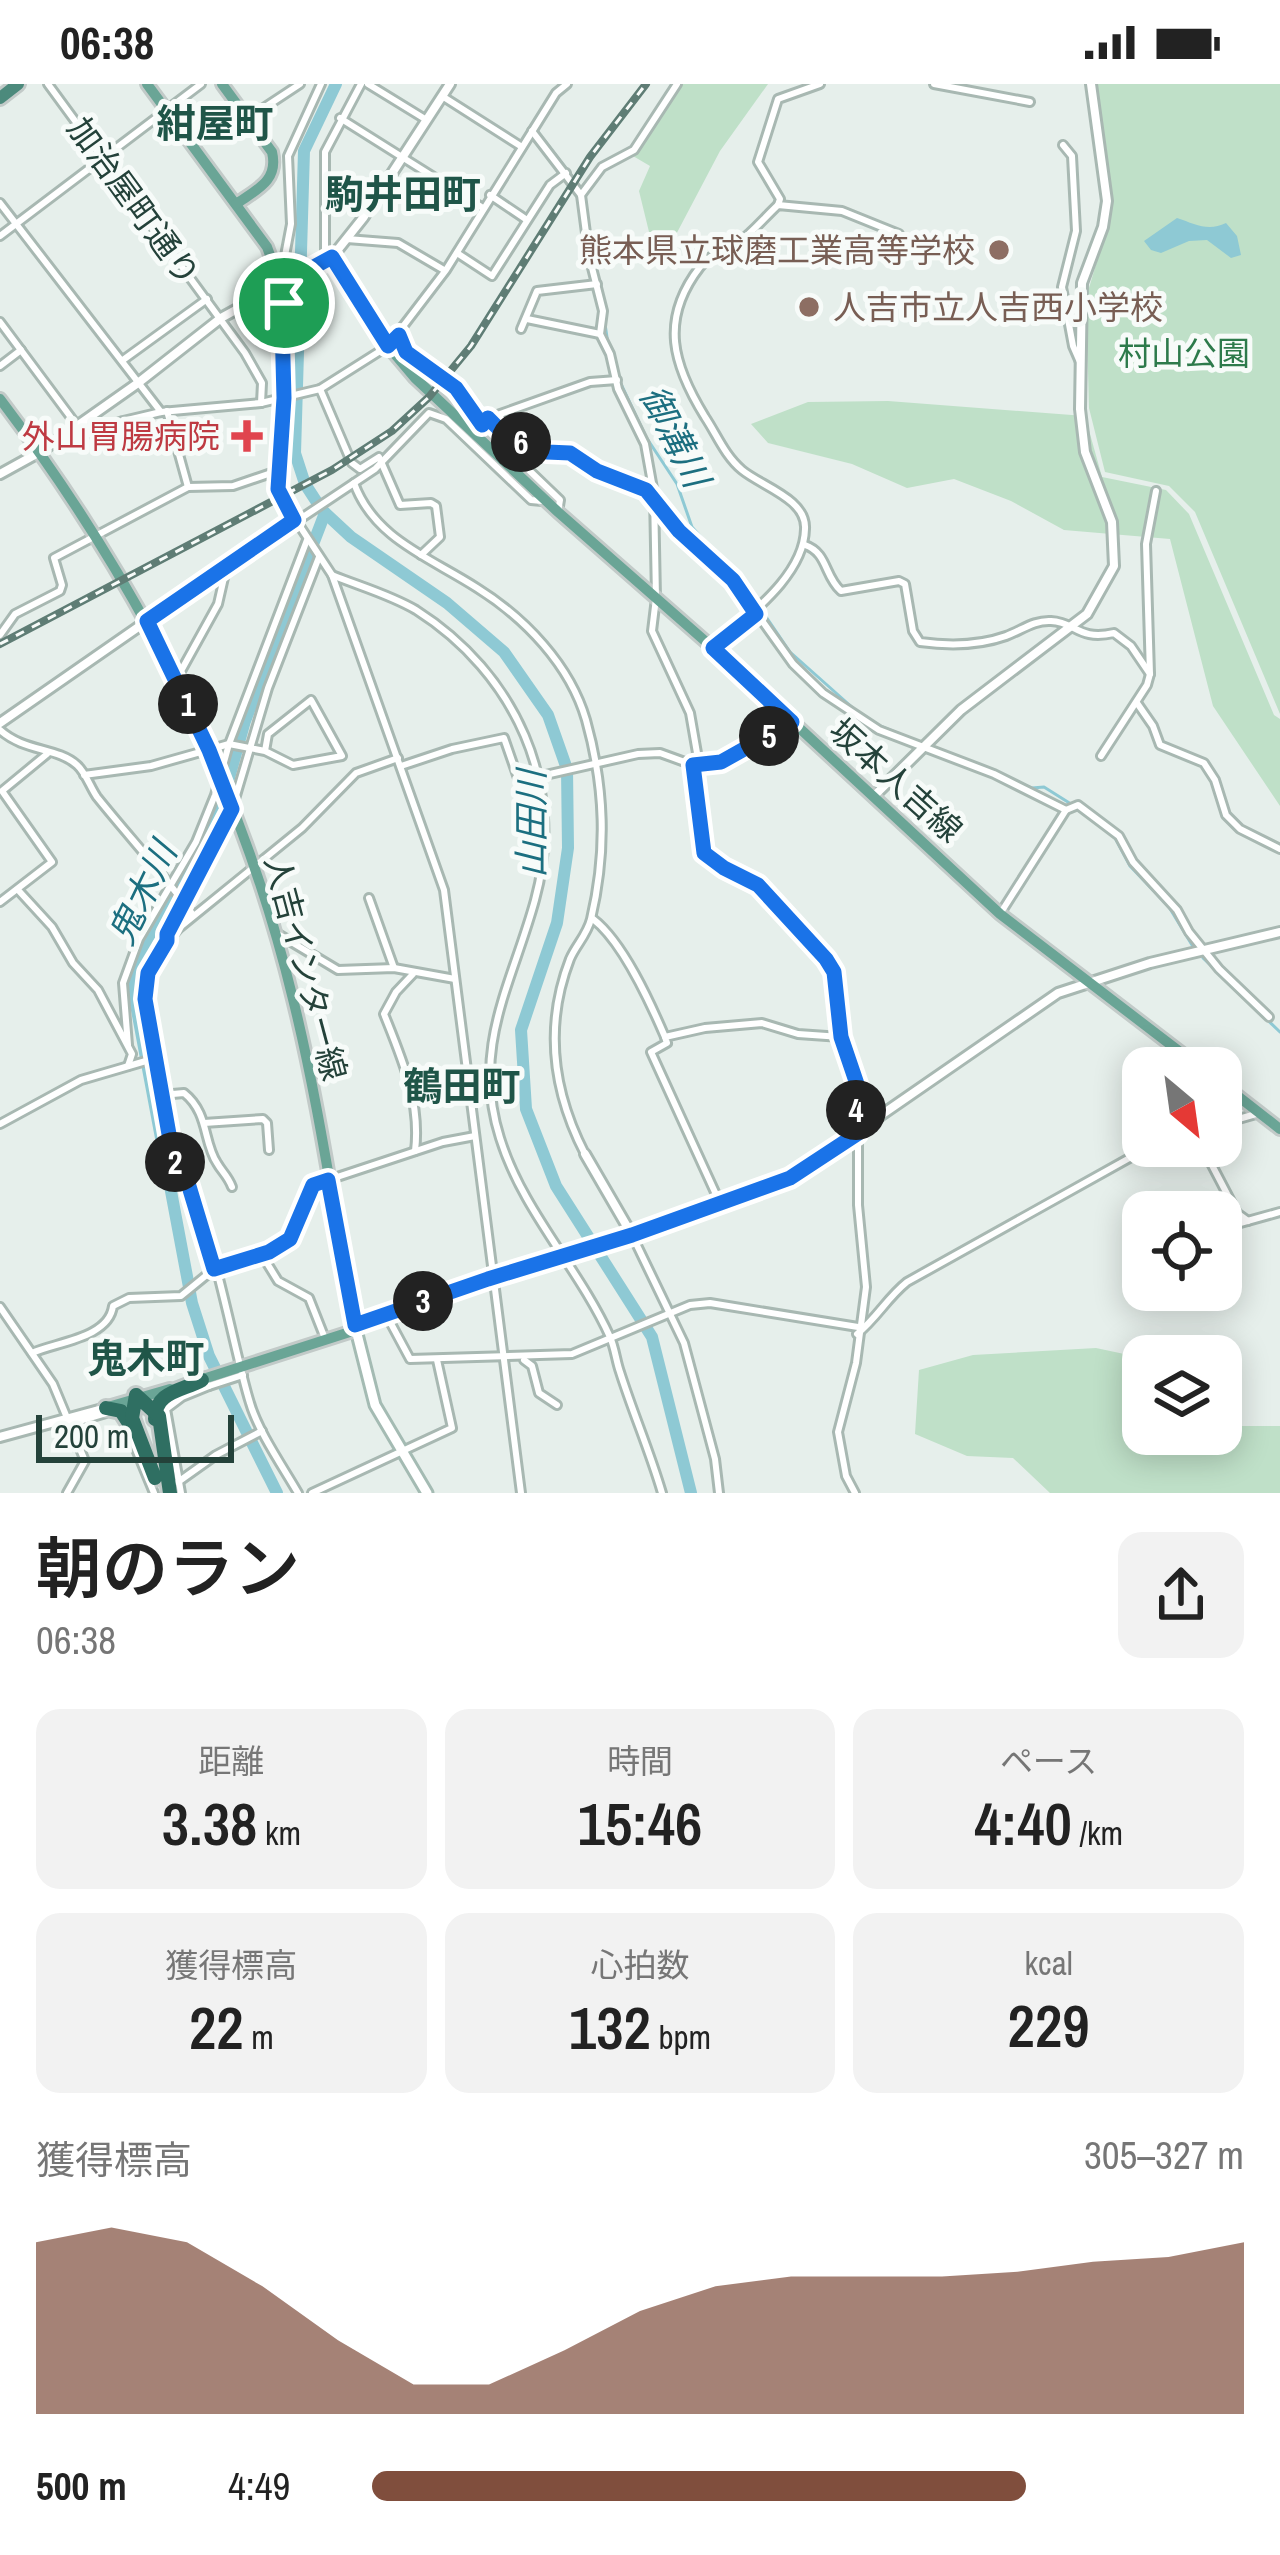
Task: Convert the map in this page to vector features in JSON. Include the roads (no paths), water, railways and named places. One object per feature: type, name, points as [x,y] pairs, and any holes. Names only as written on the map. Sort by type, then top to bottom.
[{"type":"highway","points":[[0,98],[19,84]]},
{"type":"highway","points":[[155,1411],[165,1395],[206,1378]]},
{"type":"highway","points":[[137,1397],[161,1422],[167,1489],[132,1418],[137,1397]]},
{"type":"highway","points":[[106,1408],[125,1415],[167,1489]]},
{"type":"highway","points":[[132,1418],[146,1409],[155,1411]]},
{"type":"main road","points":[[147,84],[236,205],[284,283],[329,258]]},
{"type":"main road","points":[[222,84],[272,152],[275,165],[267,182],[236,205]]},
{"type":"main road","name":"坂本人吉線","points":[[329,258],[415,378],[544,500],[713,648],[1000,914],[1175,1047]]},
{"type":"main road","name":"人吉インター線","points":[[0,399],[40,452],[147,621],[232,809],[293,996],[355,1328]]},
{"type":"main road","points":[[1242,1100],[1280,1129]]},
{"type":"main road","points":[[241,1368],[355,1328]]},
{"type":"main road","points":[[106,1408],[355,1328]]},
{"type":"main road","points":[[355,1328],[375,1405],[427,1493]]},
{"type":"street","name":"加治屋町通り","points":[[48,84],[259,375],[261,403]]},
{"type":"street","points":[[0,236],[201,84]]},
{"type":"street","points":[[247,118],[300,84]]},
{"type":"street","points":[[276,264],[284,261],[290,224],[288,156],[321,84]]},
{"type":"street","points":[[329,258],[325,152],[340,118],[364,84],[425,119]]},
{"type":"street","points":[[329,258],[347,239],[450,84]]},
{"type":"street","points":[[581,195],[602,167],[634,150],[676,84]]},
{"type":"street","points":[[713,648],[756,614],[805,545],[802,513],[738,467],[692,400],[673,335],[677,303],[698,269],[739,242],[778,205],[780,199],[758,162],[774,108],[778,99],[820,84]]},
{"type":"street","points":[[934,84],[1030,102]]},
{"type":"street","points":[[874,796],[961,710],[1070,629],[1095,603],[1114,566],[1112,522],[1085,452],[1082,283],[1103,227],[1107,201],[1091,84]]},
{"type":"street","points":[[0,322],[84,436],[164,412],[261,403],[320,389],[399,335],[446,271],[562,85]]},
{"type":"street","points":[[442,96],[521,147]]},
{"type":"street","points":[[340,118],[482,208]]},
{"type":"street","points":[[532,130],[581,195],[603,311],[600,334],[644,444],[654,499],[653,639],[690,713],[704,853],[758,885],[826,959],[835,980],[841,1037],[858,1087],[866,1287],[856,1363],[838,1432],[844,1470],[855,1493]]},
{"type":"street","points":[[1064,145],[1072,156],[1076,231],[1062,286],[1072,346],[1082,365]]},
{"type":"street","points":[[457,253],[493,276],[550,185],[566,173]]},
{"type":"street","points":[[490,195],[527,220]]},
{"type":"street","points":[[0,203],[164,412],[188,487]]},
{"type":"street","points":[[778,205],[842,212],[899,234]]},
{"type":"street","points":[[347,239],[398,243],[446,271]]},
{"type":"street","points":[[0,474],[40,452],[220,318],[284,283],[278,494],[332,575],[444,890],[521,1493]]},
{"type":"street","points":[[521,329],[537,291],[597,284]]},
{"type":"street","points":[[122,361],[207,299]]},
{"type":"street","points":[[526,319],[600,334]]},
{"type":"street","points":[[399,335],[406,352],[456,388],[560,500],[558,512]]},
{"type":"street","points":[[0,366],[22,349]]},
{"type":"street","points":[[485,421],[567,389],[617,380]]},
{"type":"street","points":[[320,389],[358,469],[379,457],[400,505],[436,506],[440,537],[422,555]]},
{"type":"street","points":[[193,915],[72,761],[14,742],[0,726],[384,461],[429,413],[437,413],[531,500],[544,500]]},
{"type":"street","points":[[485,421],[506,436],[547,452],[570,453],[597,471],[635,484],[654,499],[679,531],[733,580],[793,664],[823,693],[879,730],[994,774],[1066,810]]},
{"type":"street","points":[[0,635],[15,614],[60,591],[55,558],[93,535],[188,487],[233,486],[280,470]]},
{"type":"street","points":[[351,485],[375,520],[505,609],[552,655],[585,714],[597,764],[604,842],[592,918],[565,974],[554,1034],[556,1079],[563,1110],[684,1343],[715,1460],[719,1493]]},
{"type":"street","points":[[1100,756],[1150,674],[1146,544],[1156,491]]},
{"type":"street","points":[[128,1045],[123,983],[139,939],[196,842],[308,540]]},
{"type":"street","points":[[805,545],[825,561],[834,585],[841,590],[905,584],[920,642],[948,645],[988,640],[1047,620],[1063,622],[1081,635],[1114,633],[1131,646],[1150,674]]},
{"type":"street","points":[[167,941],[232,809],[250,745],[319,557]]},
{"type":"street","points":[[176,680],[218,604],[226,567]]},
{"type":"street","points":[[332,575],[418,612],[489,672],[522,724],[547,824],[542,872],[495,1017],[490,1071],[500,1138],[530,1206],[613,1339],[662,1493]]},
{"type":"street","points":[[84,775],[151,766],[229,744],[250,745],[293,766],[342,756],[311,700],[268,734],[265,751]]},
{"type":"street","points":[[1136,702],[1160,746],[1204,763],[1226,815],[1240,829],[1280,849]]},
{"type":"street","points":[[298,1493],[250,1405],[188,1183],[175,1162],[144,988],[155,956],[193,915],[302,828],[356,773],[504,738],[519,781],[660,753],[693,765],[721,762],[792,722]]},
{"type":"street","points":[[0,902],[52,862],[1,792],[47,754]]},
{"type":"street","points":[[1000,914],[1066,810],[1078,805],[1119,836],[1132,862],[1177,910],[1204,951],[1269,1016]]},
{"type":"street","points":[[19,891],[98,990],[132,1054],[128,1066]]},
{"type":"street","points":[[369,898],[394,968]]},
{"type":"street","points":[[592,918],[604,927],[665,1037],[667,1043],[651,1052],[719,1201]]},
{"type":"street","points":[[273,930],[338,970],[394,968],[455,979]]},
{"type":"street","points":[[355,1328],[790,1178],[1029,1011],[1089,981],[1280,932]]},
{"type":"street","points":[[413,974],[384,1015],[410,1077],[418,1128],[415,1151]]},
{"type":"street","points":[[665,1037],[705,1028],[762,1024],[797,1034],[841,1037]]},
{"type":"street","points":[[0,1124],[81,1080],[156,1058]]},
{"type":"street","points":[[161,1095],[184,1093],[204,1123],[214,1158],[232,1187]]},
{"type":"street","points":[[1242,1118],[1259,1113]]},
{"type":"street","points":[[204,1123],[263,1119],[269,1150]]},
{"type":"street","points":[[32,1353],[98,1329],[119,1301],[181,1296],[214,1269],[262,1255],[290,1239],[313,1185],[475,1136]]},
{"type":"street","points":[[388,1318],[410,1359],[436,1360],[572,1354],[690,1305],[710,1304],[858,1331],[874,1321],[891,1294],[907,1282],[1122,1162]]},
{"type":"street","points":[[1213,1167],[1237,1213],[1248,1221]]},
{"type":"street","points":[[1242,1223],[1280,1212]]},
{"type":"street","points":[[262,1255],[278,1281],[309,1298],[324,1336]]},
{"type":"street","points":[[355,1328],[494,1279]]},
{"type":"street","points":[[0,1307],[53,1384],[85,1461],[67,1493]]},
{"type":"street","points":[[521,1358],[532,1366],[539,1393],[557,1405]]},
{"type":"street","points":[[312,1493],[452,1427],[436,1360]]},
{"type":"street","points":[[167,1489],[166,1409],[206,1378]]},
{"type":"street","points":[[66,1419],[137,1397]]},
{"type":"street","points":[[0,1437],[106,1408]]},
{"type":"street","points":[[66,1419],[118,1414],[167,1489]]},
{"type":"street","points":[[167,1489],[263,1430]]},
{"type":"water","points":[[1177,218],[1207,227],[1226,223],[1237,236],[1241,255],[1231,258],[1207,240],[1189,241],[1161,253],[1151,250],[1144,241]]},
{"type":"waterway","name":"山田川","points":[[336,84],[304,151],[295,453],[305,484],[322,510],[504,652],[548,715],[567,769],[568,848],[557,923],[521,1030],[526,1109],[556,1186],[652,1337],[691,1493]]},
{"type":"waterway","name":"御溝川","points":[[541,122],[537,131],[574,179]]},
{"type":"waterway","name":"御溝川","points":[[585,195],[587,215]]},
{"type":"waterway","name":"御溝川","points":[[591,248],[604,303]]},
{"type":"waterway","name":"御溝川","points":[[605,324],[608,344]]},
{"type":"waterway","name":"御溝川","points":[[620,382],[646,437],[677,484],[692,527],[745,586],[790,652],[854,709],[919,742]]},
{"type":"waterway","name":"鬼木川","points":[[229,778],[245,721],[325,513]]},
{"type":"waterway","name":"御溝川","points":[[977,764],[1032,788],[1044,787],[1071,804]]},
{"type":"waterway","name":"鬼木川","points":[[221,802],[196,858],[147,940],[133,989],[192,1303],[209,1356],[277,1493]]},
{"type":"waterway","name":"御溝川","points":[[1078,810],[1114,836],[1130,866],[1169,907],[1192,945]]},
{"type":"waterway","name":"御溝川","points":[[1203,958],[1280,1032]]},
{"type":"railway","points":[[0,644],[332,470],[392,431],[429,397],[471,346],[590,157],[646,84]]},
{"type":"place","name":"熊本県立球磨工業高等学校","points":[[999,250]]},
{"type":"place","name":"人吉市立人吉西小学校","points":[[809,307]]},
{"type":"place","name":"外山胃腸病院","points":[[247,436]]},
{"type":"district","name":"紺屋町","points":[[215,123]]},
{"type":"district","name":"駒井田町","points":[[403,194]]},
{"type":"district","name":"鶴田町","points":[[462,1086]]},
{"type":"district","name":"鬼木町","points":[[146,1358]]},
{"type":"park label","name":"村山公園","points":[[1184,353]]}]
